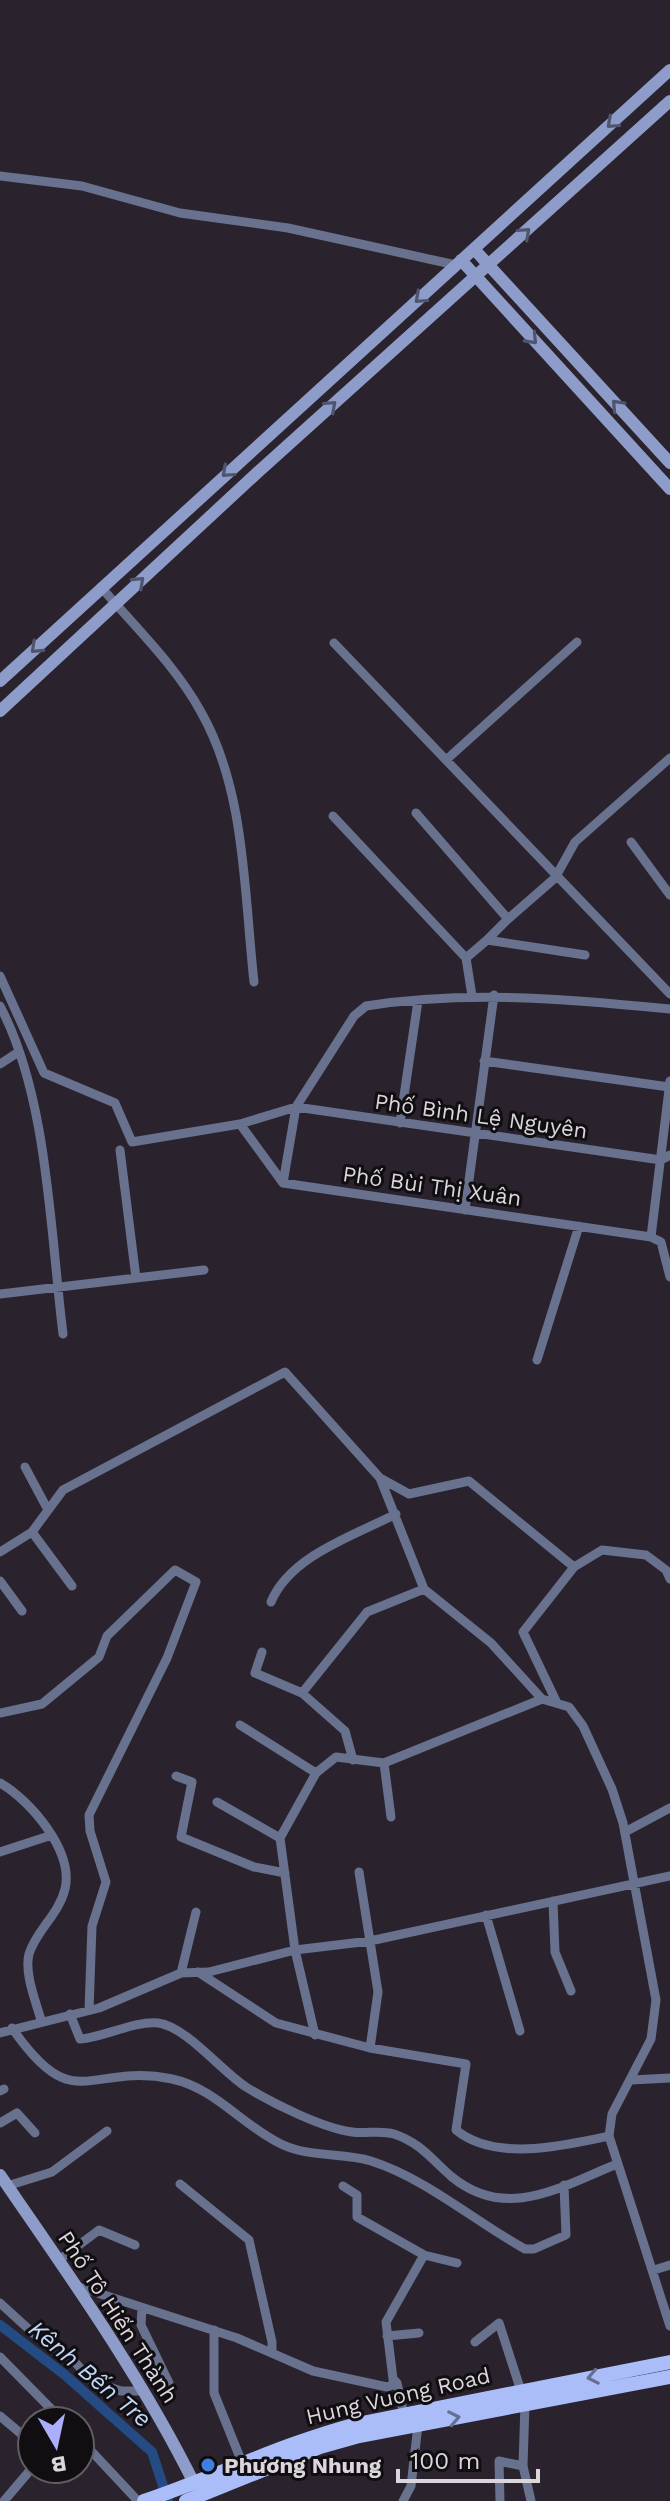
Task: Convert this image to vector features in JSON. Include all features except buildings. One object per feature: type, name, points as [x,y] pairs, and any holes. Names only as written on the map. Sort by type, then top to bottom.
[{"type":"main road","name":"Hung Vuong Road","points":[[144,2500],[194,2495],[320,2447],[670,2362]]},
{"type":"main road","name":"Hung Vuong Road","points":[[194,2495],[243,2465],[316,2435],[404,2415],[670,2377]]},
{"type":"street","points":[[0,681],[670,70]]},
{"type":"street","points":[[0,711],[670,101]]},
{"type":"street","points":[[0,176],[82,186],[180,213],[302,231],[459,262],[670,489]]},
{"type":"street","points":[[474,249],[670,463]]},
{"type":"street","points":[[101,587],[164,660],[202,712],[235,812],[254,982]]},
{"type":"street","points":[[446,760],[577,642]]},
{"type":"street","points":[[334,643],[536,852],[555,878],[670,994]]},
{"type":"street","points":[[466,958],[555,878],[575,842],[670,758]]},
{"type":"street","points":[[416,813],[508,919]]},
{"type":"street","points":[[333,816],[466,958],[472,996]]},
{"type":"street","points":[[631,842],[670,895]]},
{"type":"street","points":[[487,940],[585,955]]},
{"type":"street","points":[[0,976],[44,1073],[115,1103],[132,1142],[240,1124],[296,1107]]},
{"type":"street","points":[[465,1210],[494,995]]},
{"type":"street","points":[[283,1183],[296,1107],[354,1016],[366,1006],[494,995],[670,1009]]},
{"type":"street","points":[[400,1123],[418,1001]]},
{"type":"street","points":[[0,1006],[15,1034],[17,1053],[33,1092],[63,1334]]},
{"type":"street","points":[[0,1064],[17,1053]]},
{"type":"street","points":[[484,1061],[669,1087]]},
{"type":"street","points":[[670,1081],[665,1158],[651,1237],[661,1242],[667,1255],[670,1277]]},
{"type":"street","name":"Phố Bình Lệ Nguyên","points":[[296,1107],[665,1158]]},
{"type":"street","points":[[240,1124],[283,1183]]},
{"type":"street","points":[[120,1150],[136,1278]]},
{"type":"street","name":"Phố Bùi Thị Xuân","points":[[283,1183],[651,1237]]},
{"type":"street","points":[[537,1360],[579,1226]]},
{"type":"street","points":[[0,1294],[204,1270]]},
{"type":"street","points":[[0,1552],[32,1532],[63,1490],[285,1372],[380,1478],[424,1589],[491,1643],[542,1699]]},
{"type":"street","points":[[25,1467],[48,1510]]},
{"type":"street","points":[[380,1478],[409,1494]]},
{"type":"street","points":[[389,1497],[469,1481],[574,1567]]},
{"type":"street","points":[[271,1602],[280,1581],[315,1556],[396,1514]]},
{"type":"street","points":[[32,1532],[72,1586]]},
{"type":"street","points":[[556,1701],[523,1632],[574,1567],[602,1550],[646,1555],[669,1572]]},
{"type":"street","points":[[0,1713],[42,1704],[65,1686],[99,1657],[107,1636],[175,1570],[196,1582],[167,1658],[89,1815],[90,1831],[106,1882],[92,1926],[89,2010]]},
{"type":"street","points":[[0,1581],[22,1611]]},
{"type":"street","points":[[302,1693],[367,1612],[424,1589]]},
{"type":"street","points":[[262,1652],[255,1673],[302,1693],[345,1731],[353,1760]]},
{"type":"street","points":[[315,2035],[295,1950],[280,1838],[316,1773],[336,1757],[384,1763],[542,1699],[569,1707],[583,1726],[605,1770],[625,1832],[656,2000],[651,2039],[612,2114],[609,2136],[670,2326]]},
{"type":"street","points":[[240,1725],[316,1773]]},
{"type":"street","points":[[384,1763],[391,1817]]},
{"type":"street","points":[[176,1776],[192,1782],[181,1837],[254,1867],[285,1873]]},
{"type":"street","points":[[0,1783],[37,1815],[66,1873],[66,1888],[29,1953],[28,1965],[41,2020]]},
{"type":"street","points":[[217,1802],[280,1838]]},
{"type":"street","points":[[625,1832],[670,1808]]},
{"type":"street","points":[[0,1852],[49,1836]]},
{"type":"street","points":[[359,1872],[378,1992],[370,2048]]},
{"type":"street","points":[[0,2033],[89,2010],[181,1973],[295,1950],[370,1941],[670,1876]]},
{"type":"street","points":[[553,1901],[555,1952],[571,1991]]},
{"type":"street","points":[[181,1973],[196,1912]]},
{"type":"street","points":[[486,1915],[520,2031]]},
{"type":"street","points":[[198,1972],[276,2023],[370,2048],[466,2064],[456,2130],[472,2143],[547,2150],[609,2136]]},
{"type":"street","points":[[70,2014],[80,2039],[150,2024],[168,2026],[257,2094],[343,2130],[398,2135],[425,2149],[461,2183],[491,2196],[521,2200],[617,2164]]},
{"type":"street","points":[[12,2028],[32,2057],[55,2076],[79,2081],[148,2077],[184,2083],[281,2144],[310,2152],[370,2161],[404,2175],[525,2249],[534,2249],[566,2235],[564,2185]]},
{"type":"street","points":[[631,2080],[670,2078]]},
{"type":"street","points":[[0,2123],[17,2113],[35,2133]]},
{"type":"street","points":[[4,2180],[52,2172],[107,2131]]},
{"type":"street","name":"Phố Tô Hiến Thành","points":[[4,2180],[143,2391],[194,2495]]},
{"type":"street","points":[[180,2184],[249,2240],[272,2353]]},
{"type":"street","points":[[343,2186],[357,2195],[357,2217],[424,2255],[457,2263]]},
{"type":"street","points":[[59,2260],[99,2230],[135,2245]]},
{"type":"street","points":[[404,2415],[397,2383],[393,2379],[386,2322],[424,2255]]},
{"type":"street","points":[[654,2270],[670,2265]]},
{"type":"street","points":[[76,2286],[214,2330],[313,2371],[387,2387],[397,2383]]},
{"type":"street","points":[[0,2303],[34,2334],[73,2360],[92,2381],[108,2388],[143,2391]]},
{"type":"street","points":[[142,2308],[141,2325],[169,2383]]},
{"type":"street","points":[[475,2342],[499,2323],[523,2397],[523,2466],[531,2501]]},
{"type":"street","points":[[214,2330],[214,2393],[243,2465]]},
{"type":"street","points":[[387,2336],[419,2333]]},
{"type":"street","points":[[0,2357],[47,2405]]},
{"type":"street","points":[[0,2416],[16,2430]]},
{"type":"street","points":[[403,2501],[411,2486],[418,2425]]},
{"type":"street","points":[[96,2454],[144,2500]]},
{"type":"street","points":[[500,2501],[499,2461],[523,2466]]},
{"type":"street","points":[[4,2501],[18,2485]]},
{"type":"waterway","name":"Kênh Bến Tre","points":[[0,2325],[65,2375],[152,2452],[168,2501]]},
{"type":"place","name":"Phương Nhung","points":[[208,2465]]}]
